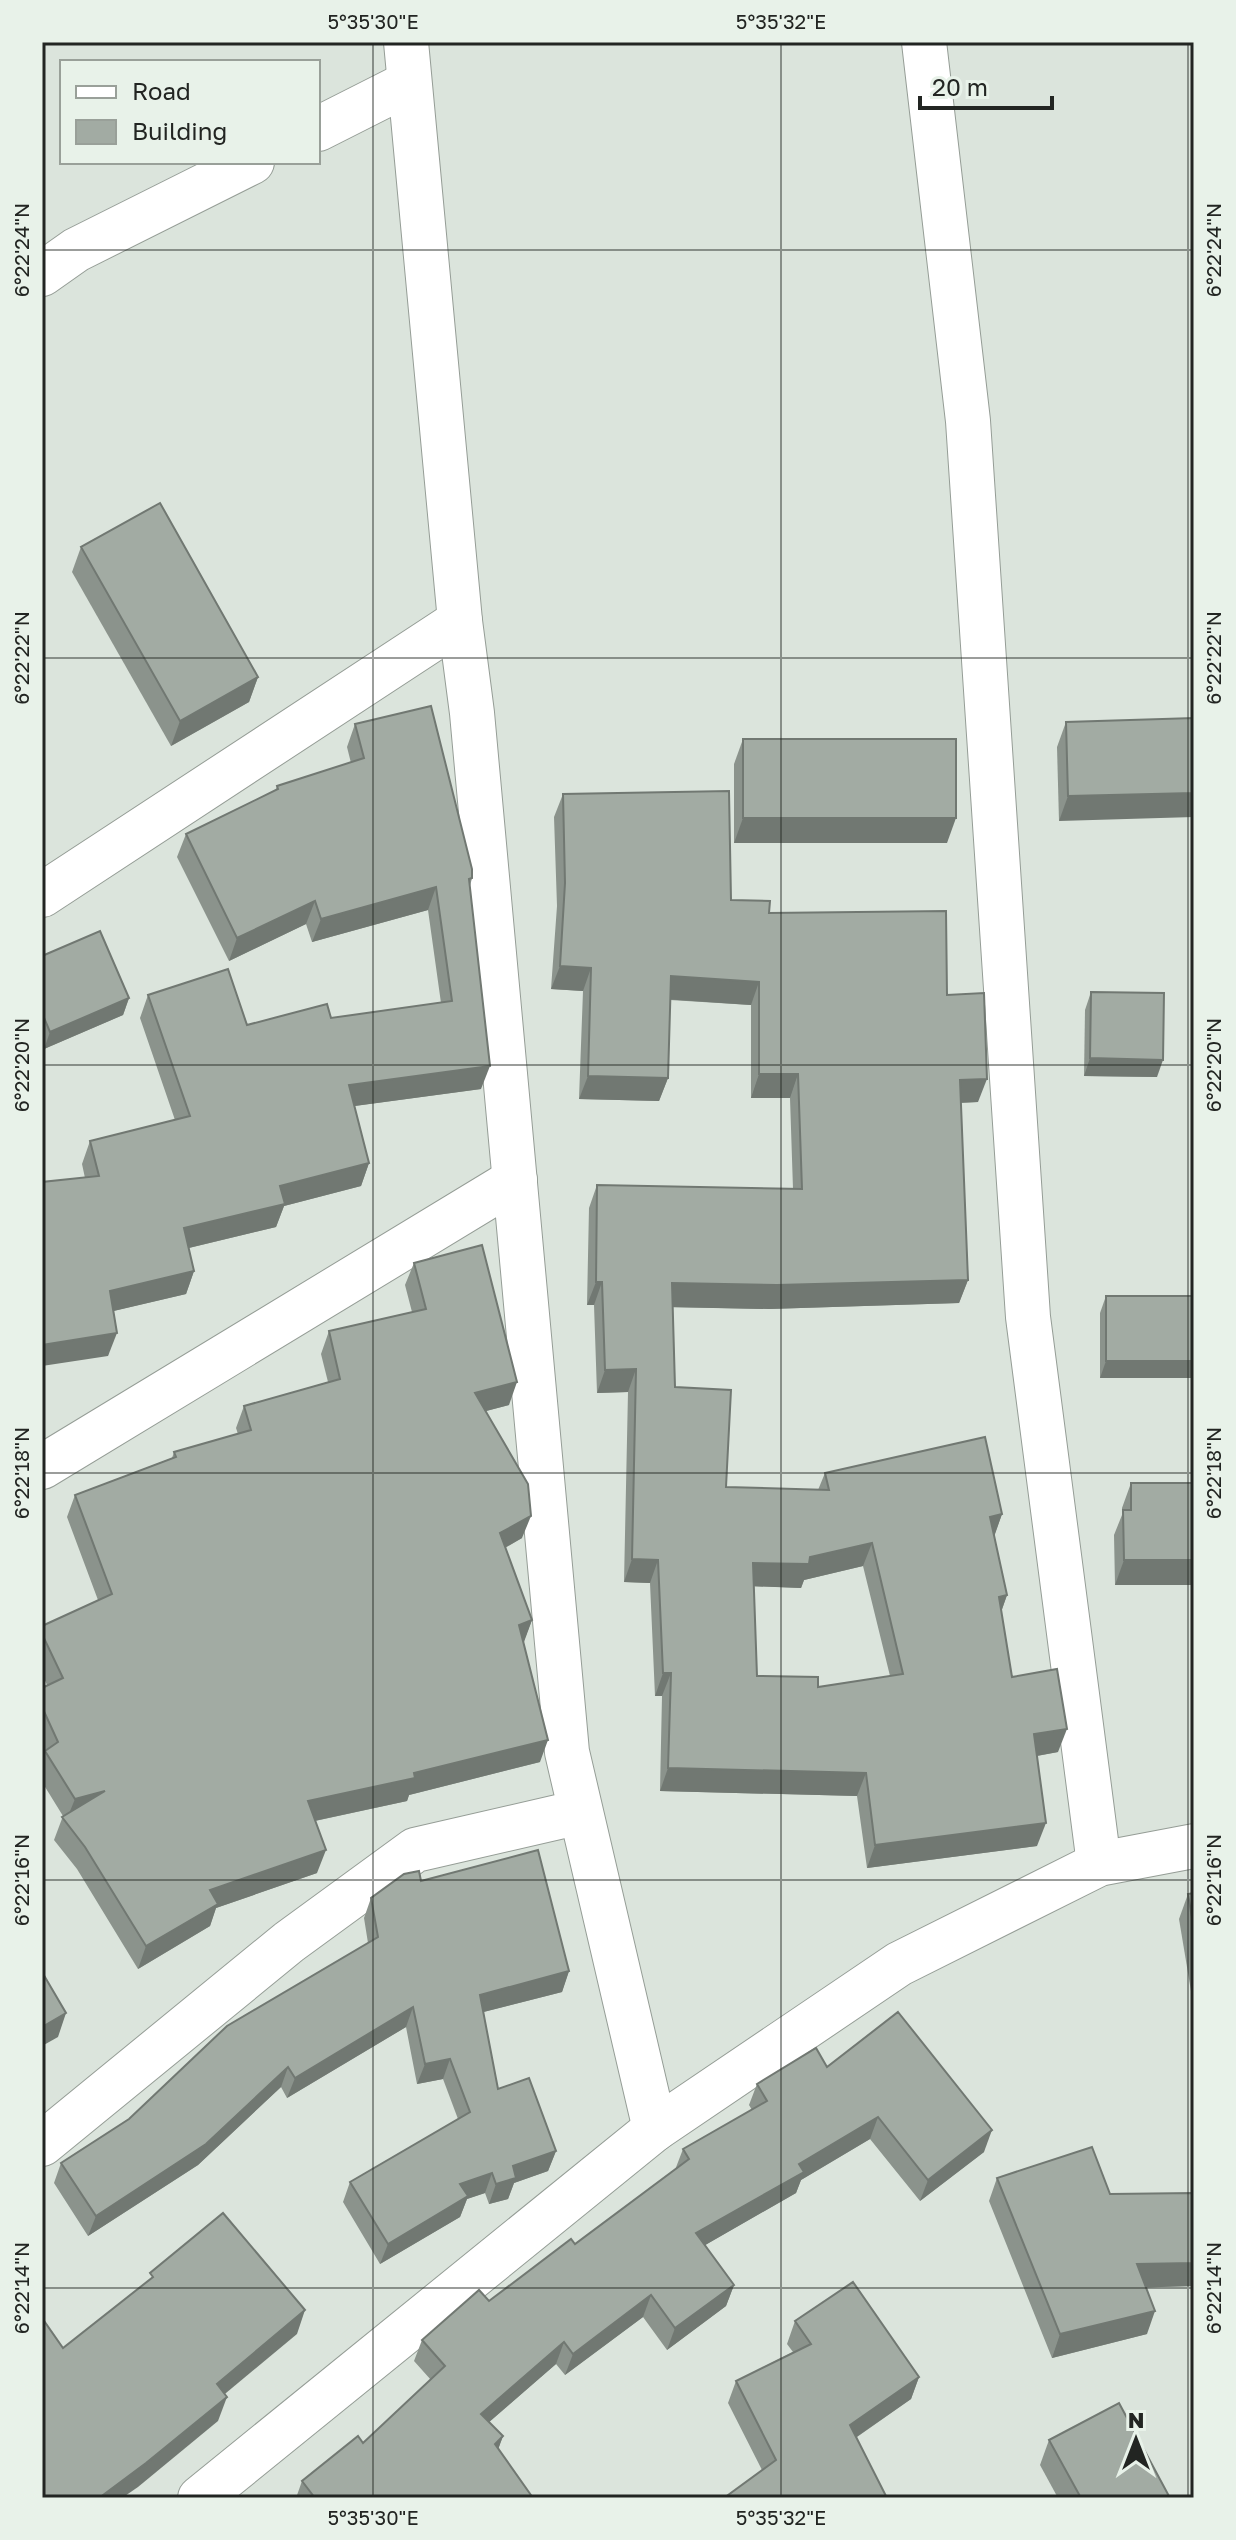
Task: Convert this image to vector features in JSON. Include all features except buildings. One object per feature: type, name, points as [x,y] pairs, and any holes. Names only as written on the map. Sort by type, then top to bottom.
[{"type":"street","points":[[924,42],[968,421],[1028,1317],[1099,1864]]},
{"type":"street","points":[[407,63],[460,621],[472,713],[567,1752],[655,2129]]},
{"type":"street","points":[[320,128],[407,63]]},
{"type":"street","points":[[42,274],[76,250],[248,164]]},
{"type":"street","points":[[42,895],[460,621]]},
{"type":"street","points":[[42,1467],[515,1180]]},
{"type":"street","points":[[42,2144],[289,1942],[415,1850],[580,1812]]},
{"type":"street","points":[[200,2498],[655,2129],[899,1964],[1099,1864],[1194,1846]]}]
